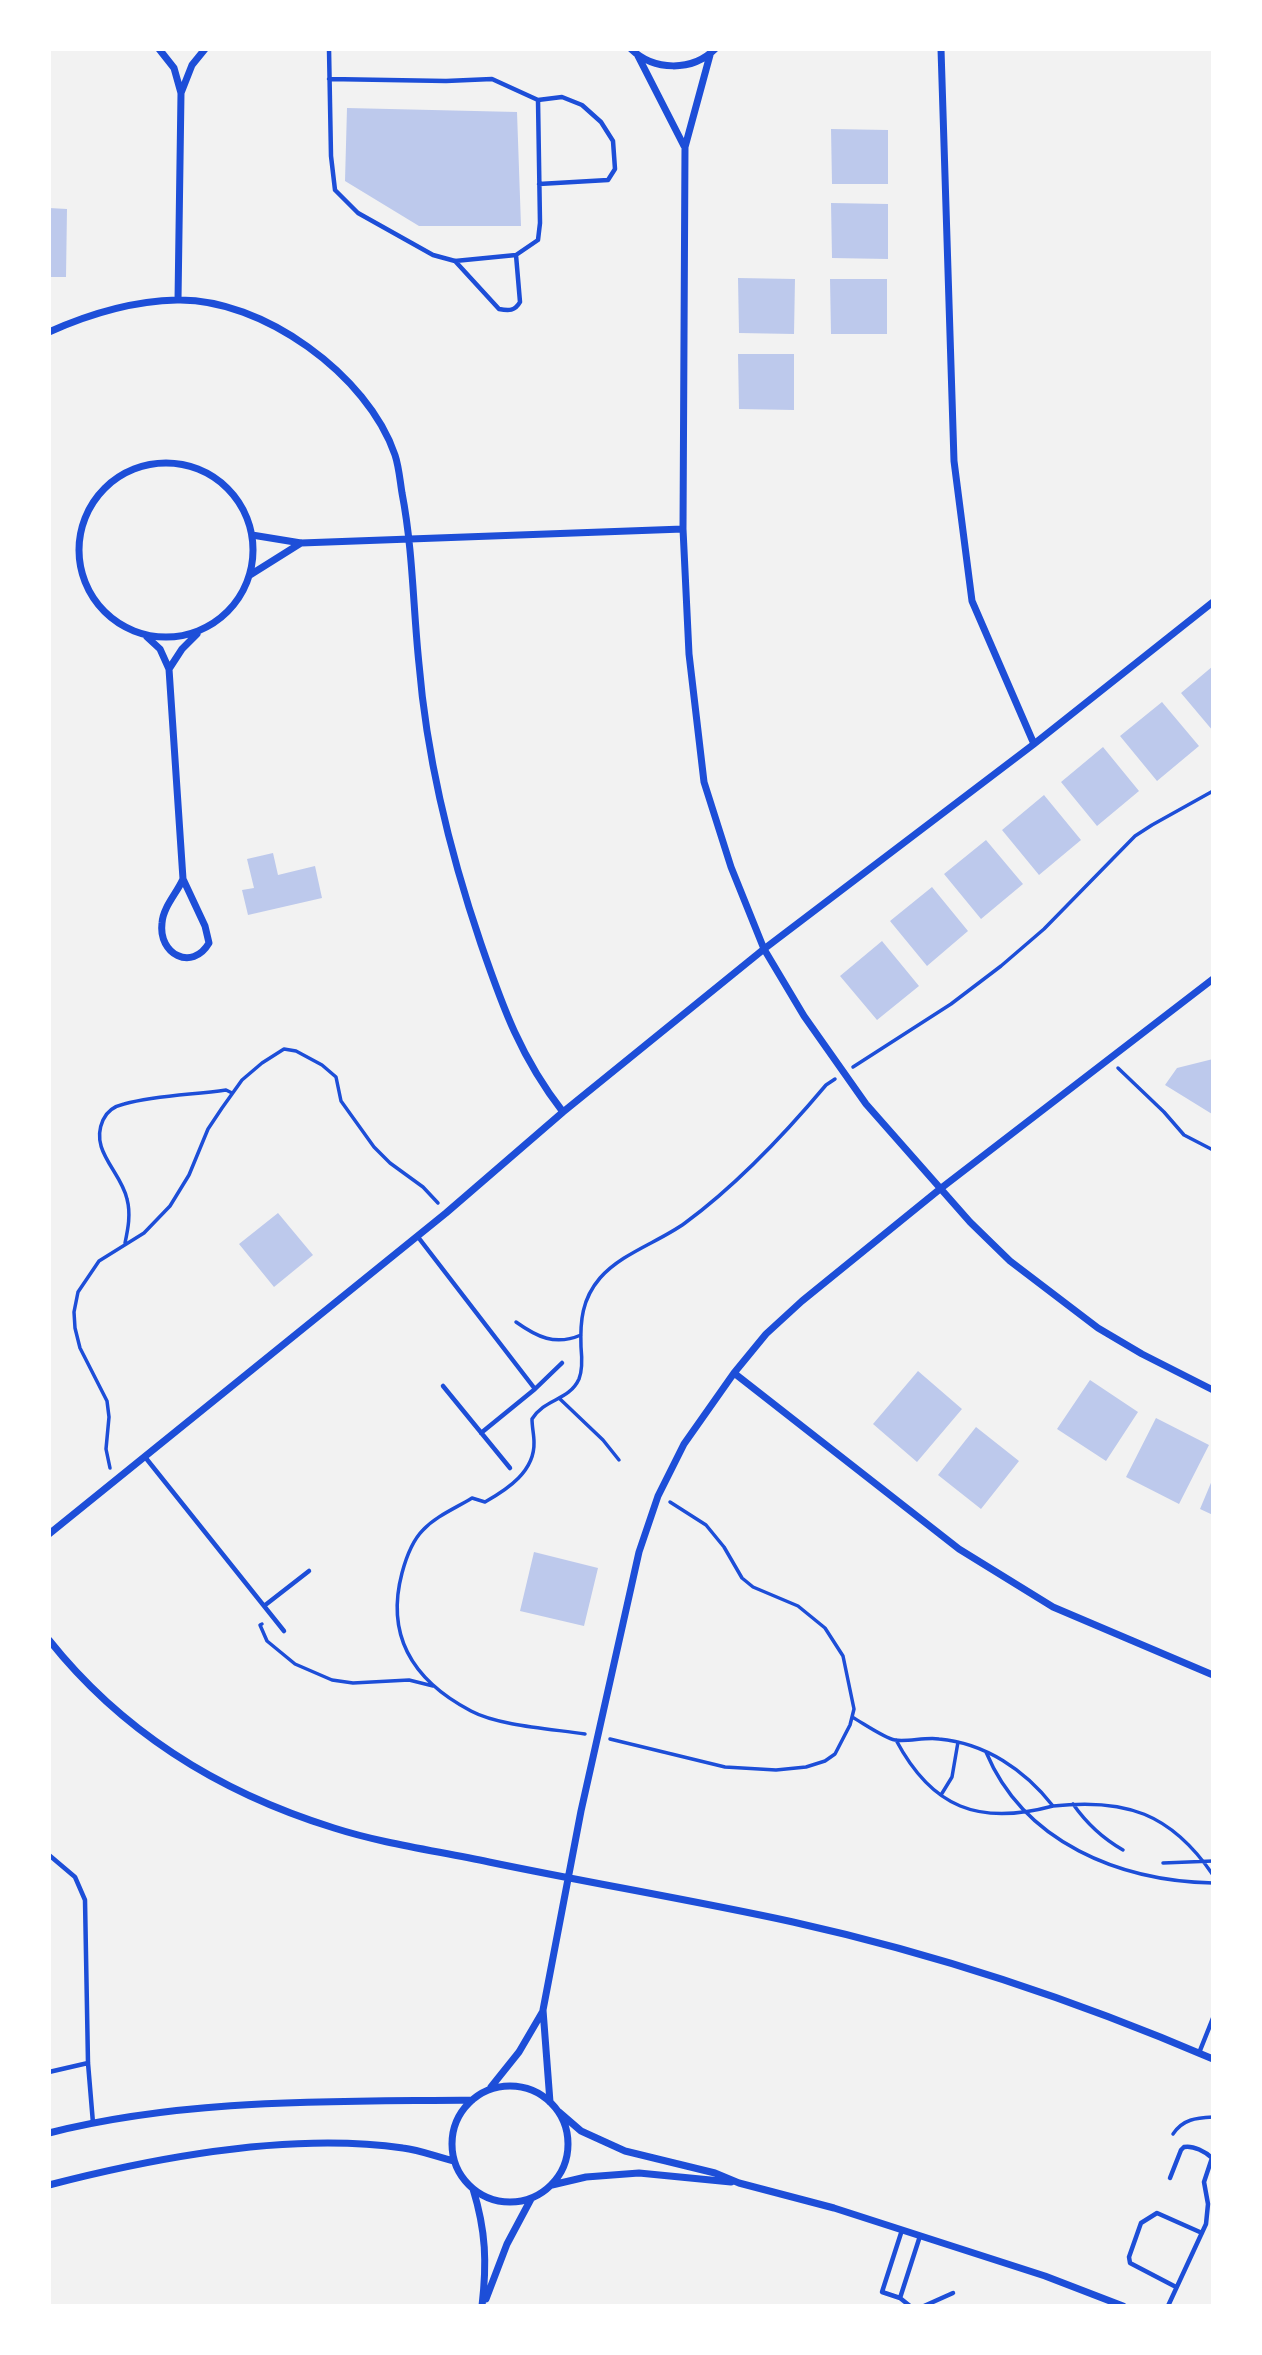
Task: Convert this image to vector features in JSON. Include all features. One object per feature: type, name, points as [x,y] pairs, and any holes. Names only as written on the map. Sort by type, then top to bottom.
[{"type":"street","points":[[159,49],[174,68],[181,93],[178,300]]},
{"type":"street","points":[[181,93],[192,65],[205,49]]},
{"type":"street","points":[[631,49],[638,56],[685,146]]},
{"type":"street","points":[[942,49],[954,461],[972,601],[1034,744]]},
{"type":"street","points":[[638,56],[655,64],[674,66],[693,63],[712,52]]},
{"type":"street","points":[[712,52],[685,146],[683,529],[690,654],[704,782],[731,867],[764,949],[804,1016],[866,1104],[940,1189],[1010,1261],[1053,1295],[1131,1348],[1213,1390]]},
{"type":"street","points":[[49,331],[86,316],[128,305],[178,300],[212,304],[265,321],[311,348],[337,370],[362,397],[383,429],[395,456],[411,539],[418,663],[427,737],[460,884],[518,1041],[532,1070],[563,1112]]},
{"type":"street","points":[[179,464],[194,468],[215,479],[232,494],[248,520],[253,555],[250,575],[232,609],[200,631],[163,638],[144,635],[104,611],[95,599],[82,571],[80,540],[83,525],[89,511],[107,486],[126,473],[148,465],[179,464]]},
{"type":"street","points":[[252,536],[301,542],[683,529]]},
{"type":"street","points":[[250,575],[301,542]]},
{"type":"street","points":[[49,1535],[446,1213],[563,1112],[764,949],[1034,744],[1213,602]]},
{"type":"street","points":[[169,669],[200,631]]},
{"type":"street","points":[[144,635],[160,649],[169,669],[183,879],[205,926],[209,943],[205,950],[189,958],[180,958],[170,952],[163,938],[162,924],[166,909],[183,879]]},
{"type":"street","points":[[550,2102],[543,2010],[569,1878],[617,1644],[639,1552],[658,1496],[684,1444],[734,1373],[766,1334],[802,1301],[940,1189],[1213,979]]},
{"type":"street","points":[[734,1373],[958,1549],[1053,1607],[1213,1675]]},
{"type":"street","points":[[49,1640],[92,1689],[125,1718],[199,1771],[272,1806],[337,1829],[794,1922],[935,1960],[1087,2007],[1213,2059]]},
{"type":"street","points":[[543,2010],[519,2052],[489,2089],[472,2100],[456,2121],[453,2134],[454,2161],[465,2181],[486,2197],[500,2202],[531,2199],[551,2185],[559,2176],[567,2156],[567,2133],[559,2112]]},
{"type":"street","points":[[489,2089],[515,2086],[540,2094],[581,2131],[625,2151],[715,2173],[738,2183]]},
{"type":"street","points":[[49,2133],[176,2110],[264,2103],[472,2100]]},
{"type":"street","points":[[49,2185],[164,2159],[282,2146],[354,2143],[405,2148],[454,2161]]},
{"type":"street","points":[[551,2185],[586,2177],[639,2173],[738,2183],[834,2207],[1045,2276],[1119,2305]]},
{"type":"street","points":[[473,2188],[480,2210],[485,2244],[483,2306]]},
{"type":"street","points":[[483,2306],[497,2268],[531,2199]]},
{"type":"lane","points":[[328,49],[335,190],[367,219],[433,255],[455,261],[516,255],[538,240],[538,100]]},
{"type":"lane","points":[[329,79],[492,79],[538,100],[562,97],[582,105],[601,122],[613,141],[615,169],[608,180],[539,184]]},
{"type":"lane","points":[[455,261],[499,309],[507,311],[516,308],[520,302],[516,255]]},
{"type":"lane","points":[[417,1236],[535,1389]]},
{"type":"lane","points":[[481,1433],[562,1363]]},
{"type":"lane","points":[[443,1386],[510,1468]]},
{"type":"lane","points":[[145,1457],[284,1631]]},
{"type":"lane","points":[[264,1606],[309,1571]]},
{"type":"lane","points":[[49,1855],[75,1877],[85,1900],[88,2063],[94,2124]]},
{"type":"lane","points":[[1199,2053],[1213,2018]]},
{"type":"lane","points":[[49,2072],[88,2063]]},
{"type":"lane","points":[[1168,2306],[1202,2233],[1209,2209],[1203,2182],[1212,2158],[1191,2147],[1184,2147],[1170,2178]]},
{"type":"lane","points":[[1176,2287],[1130,2263],[1129,2256],[1141,2223],[1150,2220],[1157,2213],[1202,2233]]},
{"type":"lane","points":[[902,2229],[882,2292],[900,2298],[911,2306]]},
{"type":"lane","points":[[900,2298],[920,2235]]},
{"type":"lane","points":[[924,2306],[953,2293]]},
{"type":"path","points":[[844,1072],[951,1004],[1001,966],[1044,929],[1135,836],[1213,791]]},
{"type":"path","points":[[114,1484],[106,1449],[109,1417],[107,1401],[80,1348],[74,1312],[78,1292],[99,1261],[160,1218],[178,1195],[208,1129],[232,1093],[242,1080],[275,1053],[285,1049],[296,1051],[310,1057],[335,1077],[341,1101],[374,1147],[390,1163],[423,1187],[446,1213]]},
{"type":"path","points":[[1109,1059],[1184,1135],[1213,1150]]},
{"type":"path","points":[[125,1244],[129,1224],[127,1200],[100,1144],[102,1123],[106,1115],[122,1104],[167,1095],[226,1090],[232,1093]]},
{"type":"path","points":[[516,1322],[535,1335],[550,1340],[568,1341],[581,1335]]},
{"type":"path","points":[[560,1398],[603,1440],[619,1460]]},
{"type":"path","points":[[272,1616],[260,1625],[267,1641],[295,1664],[342,1682],[409,1680],[435,1687]]},
{"type":"path","points":[[852,1717],[896,1740],[921,1779],[940,1795],[967,1809],[997,1815],[1027,1813],[1053,1806],[1099,1803],[1136,1810],[1158,1820],[1191,1845],[1213,1875]]},
{"type":"path","points":[[896,1740],[937,1738],[986,1751],[1020,1771],[1053,1806]]},
{"type":"path","points":[[940,1795],[952,1777],[958,1742]]},
{"type":"path","points":[[986,1751],[996,1776],[1027,1813],[1075,1849],[1119,1869],[1154,1878],[1213,1883]]},
{"type":"path","points":[[1073,1804],[1086,1823],[1103,1839],[1123,1850]]},
{"type":"path","points":[[1163,1863],[1213,1861]]},
{"type":"path","points":[[1173,2134],[1187,2121],[1213,2118]]},
{"type":"building","points":[[347,108],[517,112],[521,226],[419,226],[345,181]]},
{"type":"building","points":[[831,129],[888,130],[888,184],[832,184]]},
{"type":"building","points":[[831,203],[888,204],[888,259],[832,258]]},
{"type":"building","points":[[49,208],[67,209],[66,277],[49,277]]},
{"type":"building","points":[[738,278],[795,279],[794,334],[739,333]]},
{"type":"building","points":[[830,279],[887,279],[887,334],[831,334]]},
{"type":"building","points":[[738,354],[794,354],[794,410],[739,409]]},
{"type":"building","points":[[1213,666],[1213,731],[1181,693]]},
{"type":"building","points":[[1162,702],[1199,746],[1157,781],[1120,736]]},
{"type":"building","points":[[1103,747],[1139,791],[1097,826],[1061,782]]},
{"type":"building","points":[[1044,795],[1081,840],[1039,875],[1002,830]]},
{"type":"building","points":[[986,840],[1023,884],[981,919],[944,874]]},
{"type":"building","points":[[273,853],[278,875],[315,866],[322,898],[248,915],[242,890],[254,888],[247,859]]},
{"type":"building","points":[[932,887],[968,931],[927,966],[890,921]]},
{"type":"building","points":[[882,941],[919,986],[877,1020],[840,976]]},
{"type":"building","points":[[1213,1059],[1212,1114],[1165,1085],[1177,1068]]},
{"type":"building","points":[[278,1213],[313,1255],[274,1287],[239,1244]]},
{"type":"building","points":[[918,1371],[962,1409],[917,1462],[873,1424]]},
{"type":"building","points":[[1090,1380],[1138,1412],[1106,1461],[1057,1429]]},
{"type":"building","points":[[1156,1418],[1209,1445],[1179,1504],[1126,1477]]},
{"type":"building","points":[[976,1427],[1019,1461],[981,1509],[938,1475]]},
{"type":"building","points":[[1213,1478],[1213,1515],[1200,1509]]},
{"type":"building","points":[[534,1552],[598,1568],[584,1626],[520,1611]]}]
